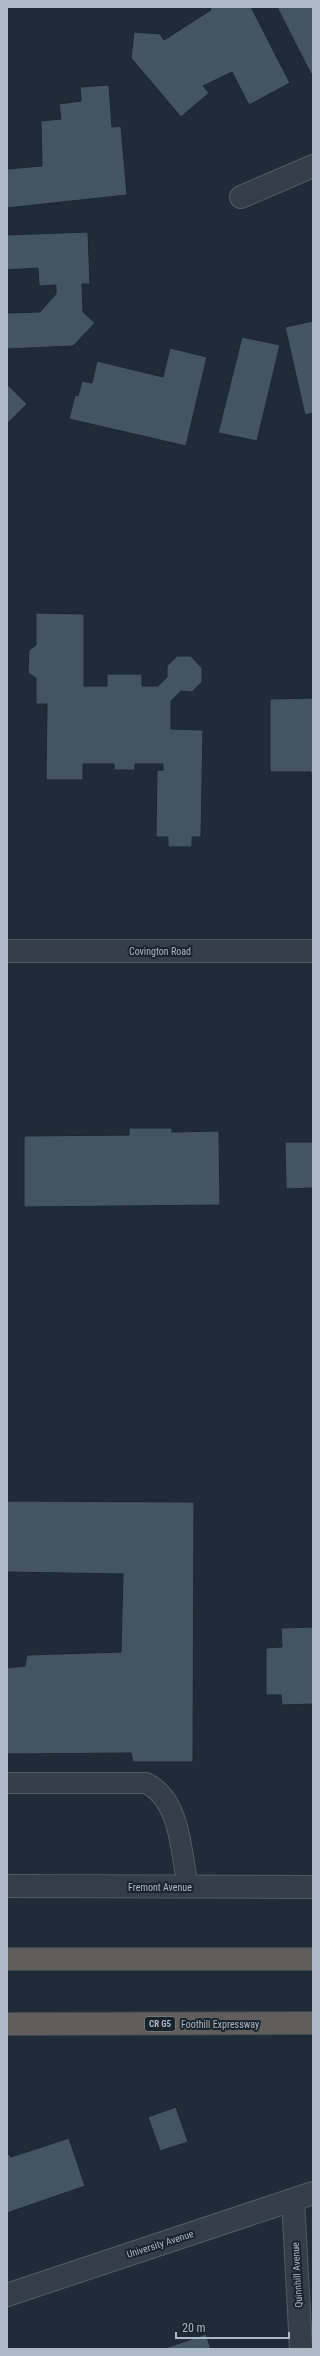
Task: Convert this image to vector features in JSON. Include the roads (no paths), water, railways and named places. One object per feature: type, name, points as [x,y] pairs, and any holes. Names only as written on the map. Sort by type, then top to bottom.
[{"type":"highway","points":[[7,1959],[313,1959]]},
{"type":"highway","name":"Foothill Expressway","points":[[7,2024],[313,2024]]},
{"type":"street","points":[[241,197],[313,166]]},
{"type":"street","name":"Covington Road","points":[[7,951],[313,951]]},
{"type":"street","name":"Fremont Avenue","points":[[7,1886],[313,1888]]},
{"type":"street","name":"University Avenue","points":[[7,2294],[303,2197]]},
{"type":"street","name":"Quinnhill Avenue","points":[[301,2349],[303,2197]]},
{"type":"lane","points":[[7,1783],[146,1783],[156,1788],[165,1797],[172,1810],[188,1887]]}]
